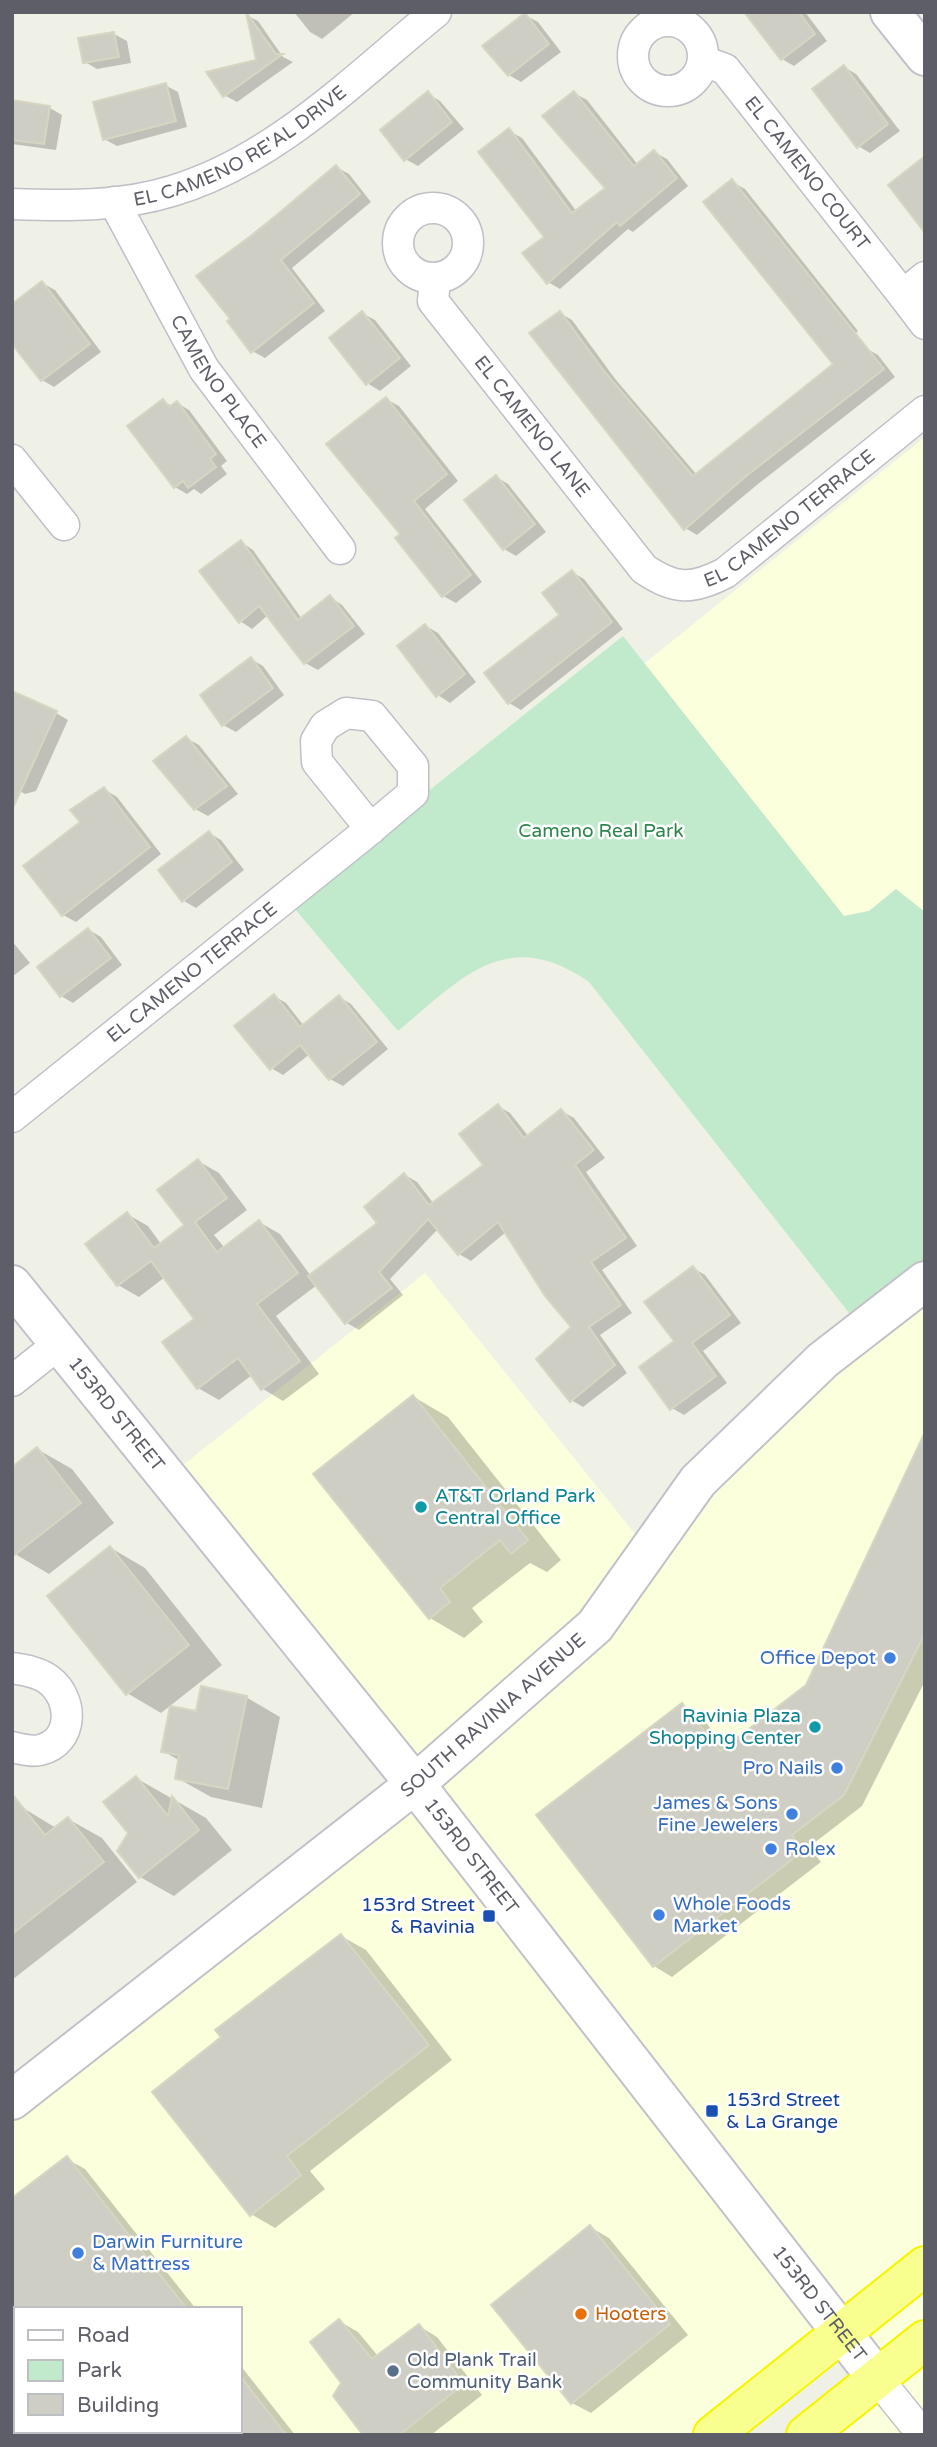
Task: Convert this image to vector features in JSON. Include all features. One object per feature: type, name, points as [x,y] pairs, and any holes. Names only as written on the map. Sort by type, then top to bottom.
[{"type":"highway","points":[[713,2435],[925,2266]]},
{"type":"highway","points":[[806,2435],[925,2340]]},
{"type":"street","name":"EL CAMENO RE'AL DRIVE","points":[[12,204],[61,206],[114,202],[171,191],[226,170],[279,139],[436,12]]},
{"type":"street","points":[[890,12],[925,56]]},
{"type":"street","name":"EL CAMENO COURT","points":[[703,61],[724,69],[914,286]]},
{"type":"street","name":"CAMENO PLACE","points":[[114,202],[204,369],[340,550]]},
{"type":"street","name":"EL CAMENO LANE","points":[[435,278],[433,301],[644,569]]},
{"type":"street","points":[[914,286],[925,324]]},
{"type":"street","name":"EL CAMENO TERRACE","points":[[644,569],[660,580],[700,586],[725,573],[925,411]]},
{"type":"street","points":[[12,460],[64,525]]},
{"type":"street","name":"EL CAMENO TERRACE","points":[[12,1117],[371,829]]},
{"type":"street","name":"SOUTH RAVINIA AVENUE","points":[[12,2099],[415,1784],[595,1626],[698,1482],[823,1360],[925,1281]]},
{"type":"street","name":"153RD STREET","points":[[12,1285],[415,1784],[923,2435]]},
{"type":"street","points":[[12,1381],[60,1342]]},
{"type":"street","points":[[12,1668],[48,1679],[62,1692],[69,1710],[64,1730],[55,1744],[38,1751],[12,1747]]},
{"type":"shaded area","points":[[925,437],[925,912],[896,889],[869,911],[844,916],[644,664]]},
{"type":"shaded area","points":[[425,1273],[644,1545],[593,1621],[416,1772],[173,1473]]},
{"type":"shaded area","points":[[925,1300],[925,2435],[822,2435],[889,2381],[423,1784],[703,1484]]},
{"type":"shaded area","points":[[414,1797],[829,2330],[697,2435],[12,2435],[12,2112]]},
{"type":"green space","name":"Cameno Real Park","points":[[623,636],[844,916],[869,911],[896,889],[925,912],[925,1261],[853,1318],[589,982],[560,965],[533,958],[508,959],[486,966],[464,978],[398,1031],[289,902]]},
{"type":"building","points":[[246,12],[276,54],[283,54],[223,97],[206,72],[256,60]]},
{"type":"building","points":[[744,12],[799,12],[815,34],[781,60]]},
{"type":"building","points":[[525,13],[549,44],[508,76],[482,46]]},
{"type":"building","points":[[114,32],[119,57],[83,63],[78,38]]},
{"type":"building","points":[[844,65],[888,124],[857,148],[812,89]]},
{"type":"building","points":[[166,83],[176,121],[103,140],[93,102]]},
{"type":"building","points":[[428,91],[452,122],[404,161],[380,130]]},
{"type":"building","points":[[574,91],[634,166],[654,150],[677,178],[620,226],[617,222],[547,284],[522,253],[544,237],[478,152],[509,128],[572,213],[605,188],[542,116]]},
{"type":"building","points":[[12,100],[50,106],[44,144],[12,140]]},
{"type":"building","points":[[925,156],[925,233],[888,185]]},
{"type":"building","points":[[336,165],[360,194],[281,260],[314,303],[251,353],[227,321],[230,319],[196,276],[259,230]]},
{"type":"building","points":[[732,179],[884,369],[745,477],[684,530],[529,333],[560,311],[604,371],[693,476],[833,364],[703,202]]},
{"type":"building","points":[[42,281],[90,344],[41,381],[12,344],[12,304]]},
{"type":"building","points":[[362,311],[400,358],[366,385],[329,338]]},
{"type":"building","points":[[386,397],[447,474],[414,501],[471,575],[442,597],[395,538],[400,534],[326,444]]},
{"type":"building","points":[[163,399],[169,407],[177,401],[216,454],[210,459],[216,467],[188,488],[183,481],[174,488],[127,426]]},
{"type":"building","points":[[496,475],[535,524],[503,550],[464,500]]},
{"type":"building","points":[[241,540],[298,620],[330,595],[354,626],[304,664],[259,606],[239,623],[199,571]]},
{"type":"building","points":[[572,570],[612,622],[508,704],[484,673],[559,615],[542,593]]},
{"type":"building","points":[[425,624],[465,674],[436,697],[397,646]]},
{"type":"building","points":[[251,657],[273,688],[222,726],[200,695]]},
{"type":"building","points":[[12,691],[57,711],[12,810]]},
{"type":"building","points":[[186,736],[227,786],[194,810],[153,761]]},
{"type":"building","points":[[104,787],[150,847],[62,916],[23,866],[80,822],[70,810]]},
{"type":"building","points":[[209,831],[232,862],[182,902],[158,870]]},
{"type":"building","points":[[88,928],[111,958],[60,997],[37,967]]},
{"type":"building","points":[[274,994],[300,1027],[339,995],[377,1042],[329,1080],[300,1045],[270,1070],[234,1026]]},
{"type":"building","points":[[498,1104],[524,1138],[561,1109],[594,1150],[575,1165],[626,1238],[591,1262],[621,1305],[589,1327],[615,1365],[570,1402],[536,1359],[571,1327],[545,1296],[498,1222],[458,1255],[428,1219],[379,1272],[392,1288],[345,1324],[308,1276],[377,1223],[364,1207],[404,1173],[429,1205],[483,1165],[459,1134]]},
{"type":"building","points":[[198,1159],[227,1198],[195,1222],[217,1252],[259,1220],[298,1273],[257,1304],[300,1361],[261,1390],[238,1358],[197,1389],[162,1342],[194,1319],[151,1261],[117,1286],[85,1244],[127,1212],[154,1248],[184,1225],[157,1190]]},
{"type":"building","points":[[693,1266],[730,1315],[692,1343],[716,1376],[670,1410],[639,1367],[674,1341],[644,1302]]},
{"type":"building","name":"AT&T Orland Park Central Office","points":[[413,1395],[528,1540],[511,1554],[500,1540],[440,1588],[450,1602],[429,1619],[313,1474]]},
{"type":"building","name":"Ravinia Plaza Shopping Center","points":[[925,1432],[925,1633],[844,1795],[792,1835],[803,1851],[653,1967],[536,1815],[682,1703],[720,1751],[806,1685]]},
{"type":"building","points":[[37,1447],[81,1503],[12,1557],[12,1467]]},
{"type":"building","points":[[110,1546],[189,1645],[126,1695],[47,1596]]},
{"type":"building","points":[[201,1686],[247,1696],[228,1789],[175,1779],[179,1755],[161,1752],[170,1706],[196,1711]]},
{"type":"building","points":[[136,1776],[168,1816],[172,1796],[199,1830],[139,1878],[117,1851],[128,1833],[103,1802]]},
{"type":"building","points":[[12,1794],[45,1835],[68,1817],[104,1862],[12,1934]]},
{"type":"building","points":[[341,1934],[429,2045],[287,2156],[301,2175],[250,2216],[152,2092],[221,2037],[215,2030]]},
{"type":"building","name":"Darwin Furniture & Mattress","points":[[67,2156],[185,2307],[12,2309],[12,2198]]},
{"type":"building","name":"Hooters","points":[[590,2225],[670,2324],[571,2404],[491,2305]]},
{"type":"building","name":"Old Plank Trail Community Bank","points":[[339,2319],[372,2359],[419,2324],[464,2384],[399,2435],[363,2435],[333,2396],[341,2383],[310,2342]]},
{"type":"building","points":[[242,2379],[286,2435],[240,2435],[242,2433]]},
{"type":"place","name":"AT&T Orland Park Central Office","points":[[421,1507]]},
{"type":"place","name":"Office Depot","points":[[890,1658]]},
{"type":"place","name":"Ravinia Plaza Shopping Center","points":[[815,1727]]},
{"type":"place","name":"Pro Nails","points":[[837,1768]]},
{"type":"place","name":"James & Sons Fine Jewelers","points":[[792,1814]]},
{"type":"place","name":"Rolex","points":[[771,1849]]},
{"type":"place","name":"Whole Foods Market","points":[[659,1915]]},
{"type":"place","name":"153rd Street & Ravinia","points":[[489,1916]]},
{"type":"place","name":"153rd Street & La Grange","points":[[712,2111]]},
{"type":"place","name":"Darwin Furniture & Mattress","points":[[78,2253]]},
{"type":"place","name":"Hooters","points":[[581,2314]]},
{"type":"place","name":"Old Plank Trail Community Bank","points":[[393,2371]]}]
